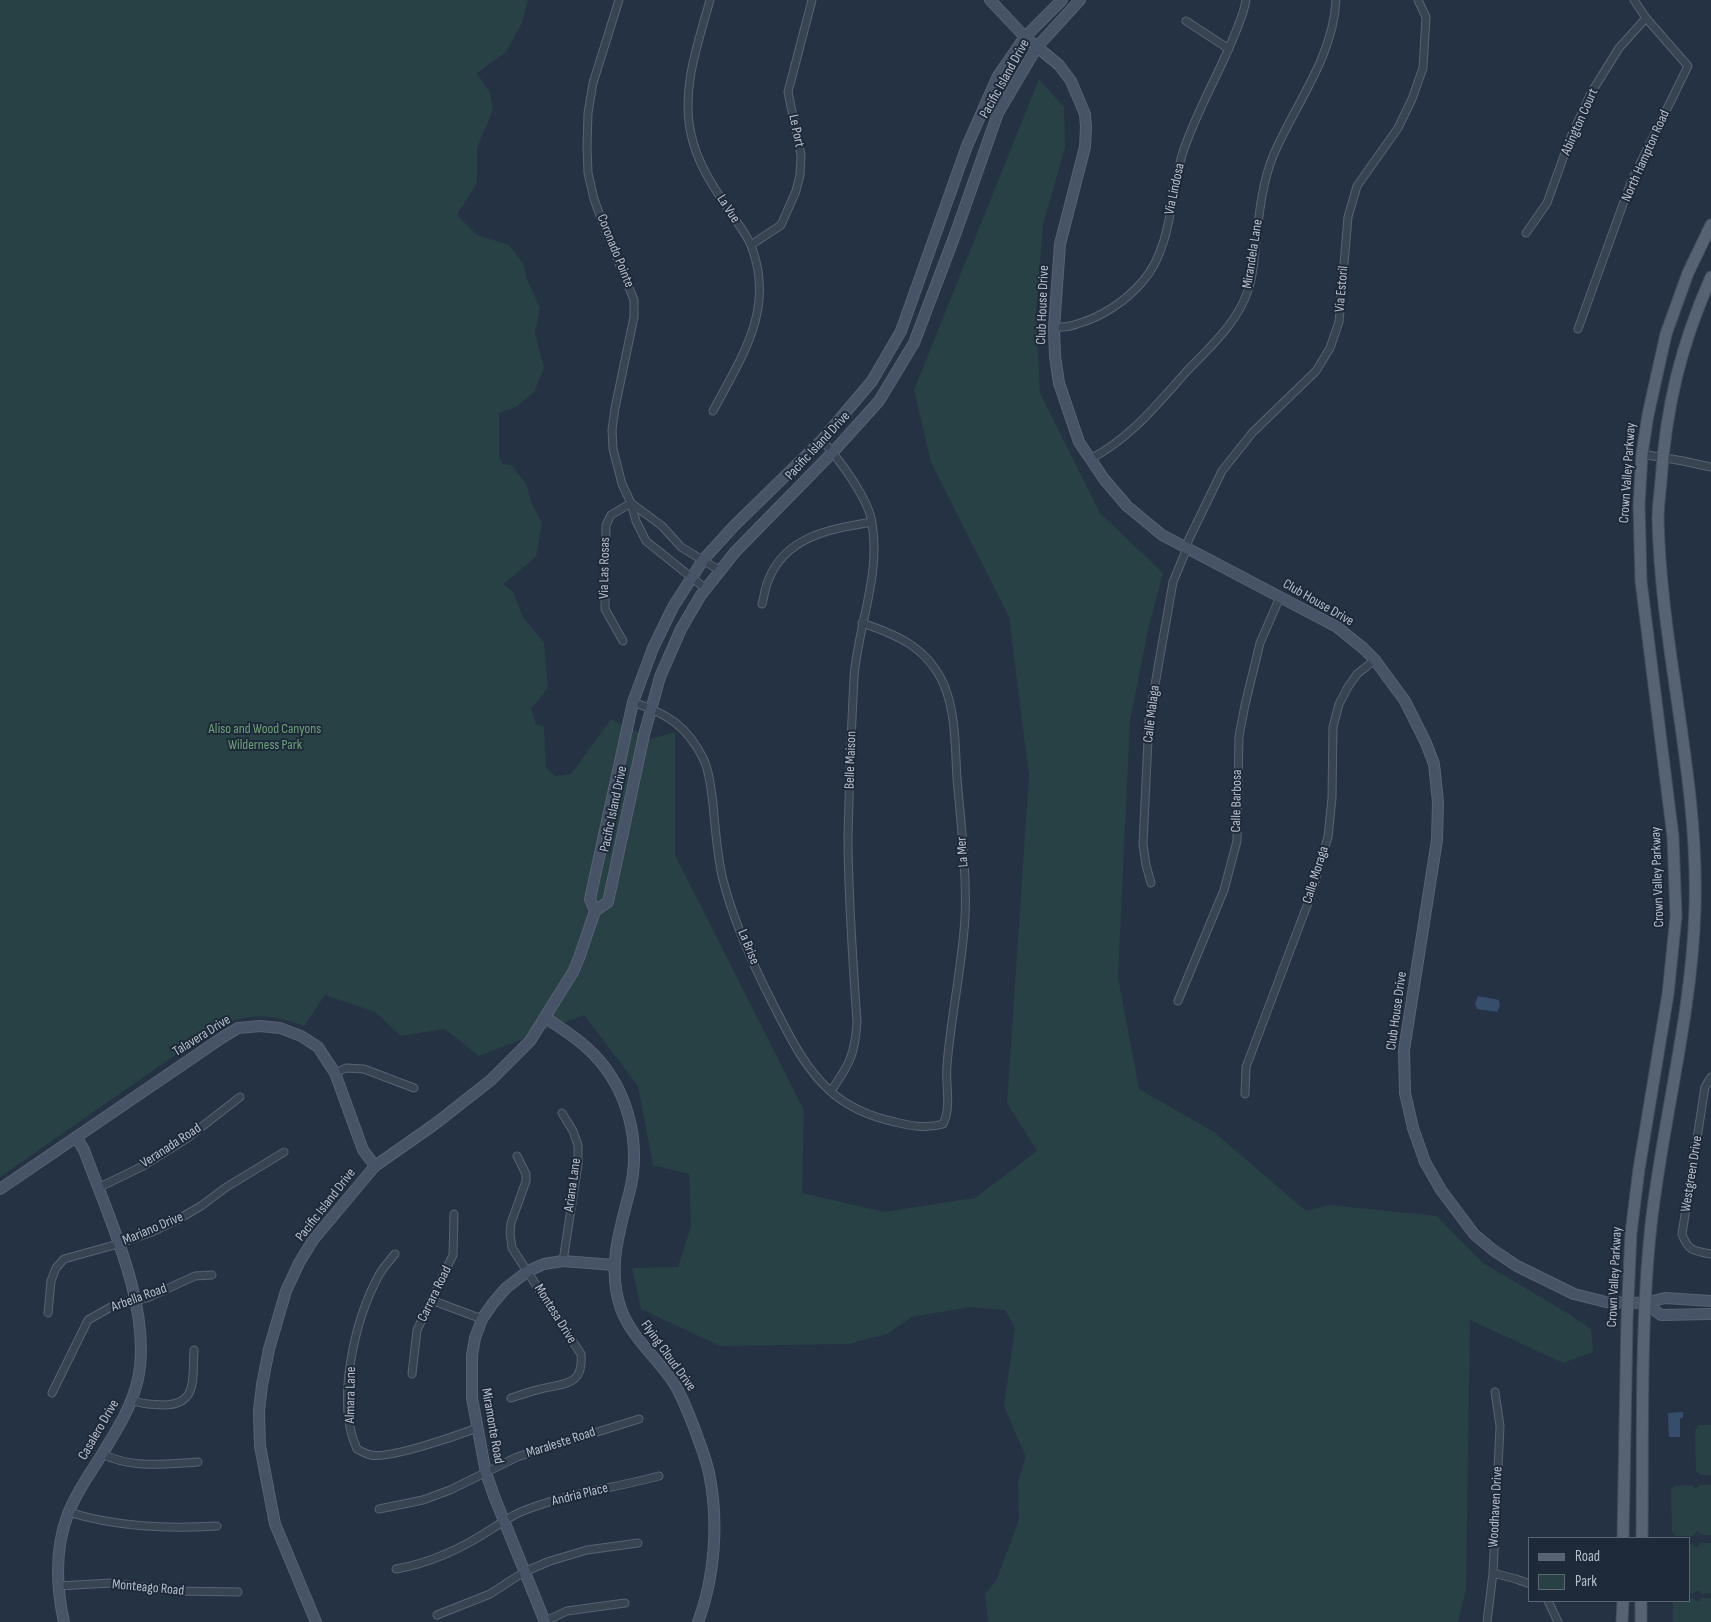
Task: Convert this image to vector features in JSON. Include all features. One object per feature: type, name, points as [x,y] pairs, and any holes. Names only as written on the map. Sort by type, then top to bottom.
[{"type":"main road","name":"Crown Valley Parkway","points":[[1623,1537],[1627,1302],[1631,1233],[1668,994],[1676,916],[1673,837],[1641,581],[1639,505],[1642,454],[1648,415],[1666,334],[1688,273],[1711,225]]},
{"type":"main road","points":[[1642,1537],[1648,1264],[1656,1189],[1685,1016],[1694,938],[1695,907],[1695,836],[1667,623],[1658,515],[1662,458],[1675,379],[1686,341],[1711,277]]},
{"type":"main road","points":[[1622,1622],[1623,1602]]},
{"type":"main road","points":[[1641,1622],[1642,1602]]},
{"type":"street","name":"Coronado Pointe","points":[[619,0],[593,83],[588,113],[587,146],[588,173],[594,199],[634,300],[634,316],[615,408],[612,430],[613,449],[622,484],[646,541],[706,589]]},
{"type":"street","name":"La Vue","points":[[710,0],[692,68],[688,111],[691,132],[697,158],[751,245],[759,269],[760,296],[754,331],[713,411]]},
{"type":"street","name":"Le Port","points":[[751,245],[781,225],[796,191],[800,175],[801,156],[788,92],[812,0]]},
{"type":"street","name":"Club House Drive","points":[[990,0],[1025,37],[1059,65],[1071,80],[1084,114],[1086,127],[1085,147],[1060,244],[1054,328],[1055,356],[1059,383],[1079,442],[1090,460],[1127,506],[1162,535],[1337,628],[1363,648],[1375,660],[1405,701],[1417,722],[1434,764],[1437,783],[1437,840],[1404,1050],[1405,1093],[1413,1128],[1425,1162],[1441,1190],[1474,1234],[1517,1266],[1574,1294],[1606,1302],[1646,1303],[1665,1298],[1711,1301]]},
{"type":"street","name":"Pacific Island Drive","points":[[595,911],[590,900],[633,702],[653,648],[674,607],[702,560],[822,440],[872,381],[902,331],[967,146],[998,76],[1025,37],[1062,0]]},
{"type":"street","name":"Pacific Island Drive","points":[[316,1622],[275,1524],[260,1446],[260,1402],[269,1348],[286,1291],[299,1263],[313,1240],[374,1166],[435,1124],[491,1080],[530,1041],[546,1018],[573,972],[595,911],[608,902],[644,735],[660,677],[681,629],[719,570],[833,452],[879,401],[914,343],[998,113],[1037,47],[1080,0]]},
{"type":"street","name":"Via Lindosa","points":[[1054,328],[1076,324],[1110,309],[1128,297],[1144,281],[1153,268],[1170,214],[1182,155],[1205,98],[1229,49],[1246,0]]},
{"type":"street","name":"Mirandela Lane","points":[[1090,460],[1106,451],[1140,422],[1215,341],[1241,309],[1249,289],[1260,204],[1273,157],[1325,53],[1335,20],[1336,0]]},
{"type":"street","name":"Via Estoril","points":[[1187,548],[1188,541],[1222,471],[1252,433],[1316,371],[1330,348],[1339,322],[1348,217],[1357,186],[1398,128],[1412,99],[1423,68],[1426,17],[1418,0]]},
{"type":"street","name":"North Hampton Road","points":[[1578,329],[1632,182],[1688,66],[1646,18],[1634,0]]},
{"type":"street","name":"Abington Court","points":[[1526,233],[1547,202],[1570,139],[1591,94],[1619,48],[1646,18]]},
{"type":"street","points":[[1186,21],[1229,49]]},
{"type":"street","name":"Belle Maison","points":[[822,440],[833,452],[860,494],[872,522],[874,544],[873,568],[856,658],[854,679],[848,838],[857,1022],[856,1041],[847,1067],[831,1092]]},
{"type":"street","points":[[1642,454],[1683,460],[1711,468]]},
{"type":"street","name":"Coronado Pointe","points":[[631,503],[662,526],[681,547],[719,570]]},
{"type":"street","name":"Via Las Rosas","points":[[623,641],[604,609],[606,525],[611,515],[631,503]]},
{"type":"street","points":[[762,604],[768,581],[778,561],[796,544],[838,527],[872,522]]},
{"type":"street","name":"Calle Malaga","points":[[1152,883],[1146,865],[1143,844],[1149,719],[1173,582],[1187,548]]},
{"type":"street","name":"Calle Barbosa","points":[[1178,1001],[1224,890],[1237,841],[1238,767],[1241,728],[1260,644],[1280,597]]},
{"type":"street","name":"La Mer","points":[[862,623],[890,632],[920,651],[944,685],[954,731],[966,892],[960,961],[946,1067],[947,1116],[943,1124]]},
{"type":"street","name":"Calle Moraga","points":[[1245,1094],[1246,1068],[1311,895],[1328,837],[1332,798],[1333,727],[1339,704],[1357,674],[1375,660]]},
{"type":"street","name":"La Brise","points":[[633,702],[677,722],[705,762],[711,787],[722,876],[741,932],[760,978],[793,1043],[809,1068],[831,1092],[853,1107],[881,1119],[931,1128],[943,1124]]},
{"type":"street","name":"Flying Cloud Drive","points":[[546,1018],[586,1046],[602,1063],[617,1084],[627,1108],[634,1152],[633,1177],[618,1236],[614,1265],[616,1290],[621,1310],[632,1331],[675,1385],[688,1411],[709,1474],[714,1545],[711,1576],[705,1604],[698,1622]]},
{"type":"street","name":"Talavera Drive","points":[[0,1189],[223,1037],[238,1028],[260,1026],[280,1028],[301,1036],[318,1047],[336,1073],[363,1150],[374,1166]]},
{"type":"street","points":[[336,1073],[346,1068],[364,1069],[414,1088]]},
{"type":"street","name":"Westgreen Drive","points":[[1711,1077],[1705,1087],[1682,1234],[1686,1245],[1695,1251],[1711,1254]]},
{"type":"street","name":"Veranada Road","points":[[98,1188],[143,1166],[178,1144],[240,1097]]},
{"type":"street","name":"Ariana Lane","points":[[562,1113],[574,1130],[578,1144],[578,1164],[563,1261]]},
{"type":"street","name":"Casalero Drive","points":[[64,1622],[58,1586],[59,1550],[68,1512],[132,1400],[138,1379],[141,1355],[139,1317],[136,1301],[98,1188],[84,1150],[76,1137]]},
{"type":"street","name":"Mariano Drive","points":[[48,1313],[51,1281],[56,1268],[64,1259],[118,1244],[152,1232],[177,1220],[284,1152]]},
{"type":"street","name":"Montesa Drive","points":[[510,1398],[542,1388],[564,1385],[572,1381],[579,1374],[582,1364],[581,1354],[512,1248],[510,1223],[526,1181],[526,1174],[517,1156]]},
{"type":"street","name":"Carrara Road","points":[[412,1374],[417,1330],[453,1255],[454,1214]]},
{"type":"street","name":"Almara Lane","points":[[395,1254],[380,1274],[372,1290],[363,1312],[352,1354],[348,1377],[348,1418],[351,1437],[357,1449],[372,1455],[391,1453],[446,1439],[477,1428]]},
{"type":"street","name":"Miramonte Road","points":[[544,1622],[486,1473],[472,1398],[472,1355],[475,1338],[482,1320],[493,1303],[506,1288],[528,1271],[544,1264],[563,1261],[614,1265]]},
{"type":"street","name":"Arbella Road","points":[[52,1393],[88,1320],[111,1307],[147,1298],[195,1276],[212,1275]]},
{"type":"street","points":[[432,1300],[482,1320]]},
{"type":"street","name":"Club House Drive","points":[[1646,1303],[1661,1315],[1711,1314]]},
{"type":"street","points":[[132,1400],[142,1404],[174,1405],[186,1399],[192,1388],[194,1350]]},
{"type":"street","name":"Woodhaven Drive","points":[[1487,1622],[1492,1573],[1500,1426],[1495,1392]]},
{"type":"street","name":"Maraleste Road","points":[[379,1509],[423,1500],[450,1490],[524,1454],[639,1419]]},
{"type":"street","points":[[102,1454],[113,1459],[142,1465],[198,1462]]},
{"type":"street","name":"Andria Place","points":[[396,1569],[417,1565],[444,1556],[494,1528],[503,1520],[523,1511],[555,1501],[659,1476]]},
{"type":"street","points":[[68,1512],[128,1526],[178,1528],[217,1526]]},
{"type":"street","points":[[437,1615],[490,1594],[524,1572],[550,1561],[606,1546],[638,1543]]},
{"type":"street","points":[[1492,1573],[1516,1578],[1528,1583]]},
{"type":"street","name":"Monteago Road","points":[[58,1586],[111,1583],[178,1591],[238,1592]]},
{"type":"street","points":[[1548,1602],[1558,1622]]},
{"type":"street","points":[[544,1622],[567,1611],[625,1603]]},
{"type":"green space","name":"Aliso and Wood Canyons Wilderness Park","points":[[0,0],[528,0],[522,23],[506,52],[477,73],[490,93],[493,110],[477,148],[477,183],[457,215],[477,235],[509,245],[524,265],[526,277],[540,308],[535,333],[544,368],[534,392],[516,407],[499,413],[499,457],[503,464],[511,465],[527,485],[531,502],[542,523],[536,557],[503,584],[513,592],[523,617],[544,643],[548,688],[531,709],[536,724],[544,727],[546,767],[555,776],[571,774],[611,719],[650,739],[675,732],[675,855],[804,1110],[802,1193],[884,1212],[975,1198],[1037,1151],[1007,1103],[1029,776],[1009,617],[931,462],[914,390],[1039,79],[1064,107],[1065,148],[1043,225],[1036,313],[1040,393],[1100,513],[1163,573],[1148,630],[1130,721],[1118,977],[1139,1089],[1214,1132],[1306,1211],[1329,1205],[1437,1216],[1483,1263],[1591,1329],[1593,1352],[1563,1363],[1470,1320],[1466,1589],[1458,1622],[988,1622],[985,1594],[996,1581],[1019,1520],[1018,1481],[1026,1457],[1004,1406],[1015,1328],[1005,1310],[970,1307],[912,1317],[887,1334],[848,1344],[720,1346],[641,1309],[632,1268],[678,1267],[691,1226],[689,1174],[653,1165],[638,1086],[584,1015],[479,1056],[445,1029],[401,1036],[375,1012],[325,995],[304,1026],[278,1018],[254,1017],[243,1018],[219,1026],[0,1177]]},
{"type":"green space","points":[[1699,1425],[1711,1425],[1711,1475],[1701,1475],[1696,1471],[1695,1431]]},
{"type":"green space","points":[[1691,1485],[1696,1489],[1700,1485],[1711,1485],[1711,1535],[1702,1535],[1697,1531],[1693,1536],[1676,1536],[1672,1531],[1671,1489],[1675,1486]]},
{"type":"green space","points":[[1701,1543],[1711,1543],[1711,1593],[1702,1594],[1698,1590],[1691,1594],[1691,1544],[1697,1548]]},
{"type":"green space","points":[[1691,1598],[1698,1602],[1701,1598],[1711,1598],[1711,1622],[1673,1622],[1673,1603],[1691,1602]]},
{"type":"water","points":[[1478,996],[1499,1000],[1500,1006],[1497,1012],[1477,1009],[1475,1003]]},
{"type":"water","points":[[1683,1412],[1683,1418],[1680,1418],[1680,1437],[1669,1437],[1668,1413]]}]
